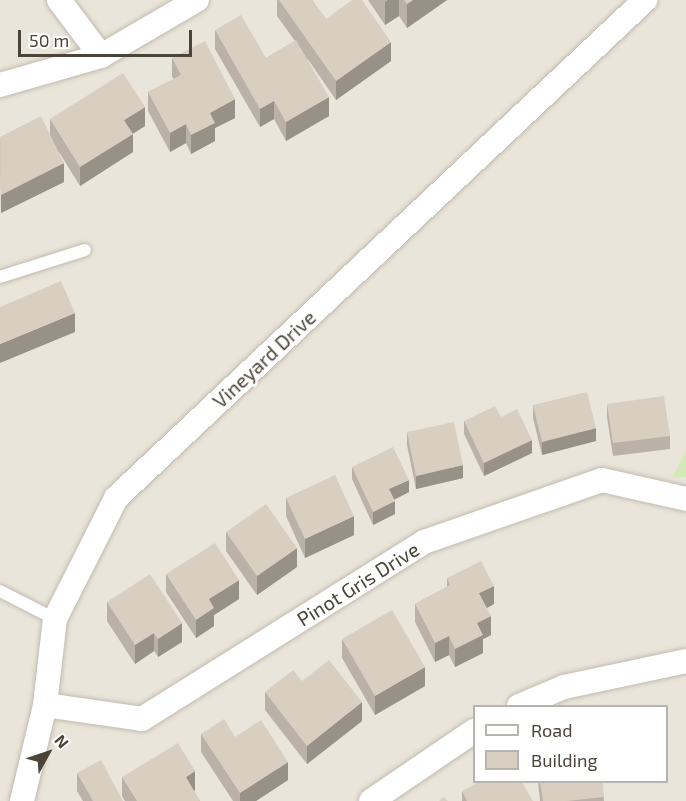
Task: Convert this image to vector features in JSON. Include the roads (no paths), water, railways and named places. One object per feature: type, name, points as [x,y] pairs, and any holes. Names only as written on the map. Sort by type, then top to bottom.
[{"type":"street","points":[[59,0],[101,56]]},
{"type":"street","points":[[0,85],[101,56],[197,0]]},
{"type":"street","name":"Vineyard Drive","points":[[21,801],[45,705],[55,620],[116,498],[645,0]]},
{"type":"street","name":"Pinot Gris Drive","points":[[45,705],[142,719],[424,542],[602,480],[686,499]]},
{"type":"street","points":[[521,705],[564,687],[686,661]]},
{"type":"street","points":[[370,801],[473,732]]},
{"type":"lane","points":[[0,278],[85,250]]},
{"type":"lane","points":[[0,591],[55,620]]}]
